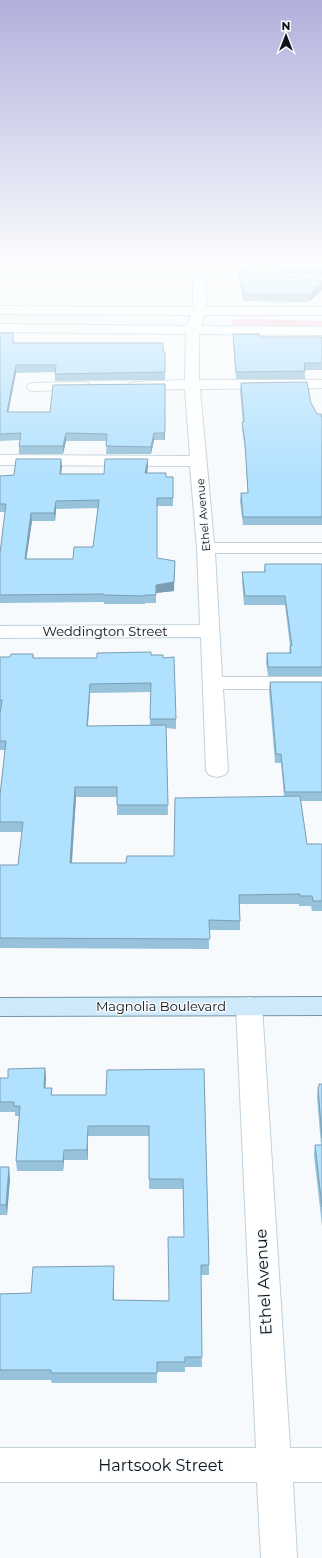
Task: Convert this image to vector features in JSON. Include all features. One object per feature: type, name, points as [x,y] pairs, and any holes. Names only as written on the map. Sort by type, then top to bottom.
[{"type":"main road","name":"Magnolia Boulevard","points":[[0,1007],[322,1006]]},
{"type":"street","name":"Ethel Avenue","points":[[193,335],[192,385],[206,548],[217,770]]},
{"type":"street","points":[[125,386],[322,384]]},
{"type":"street","points":[[34,387],[95,386]]},
{"type":"street","points":[[0,460],[198,460]]},
{"type":"street","points":[[206,548],[322,548]]},
{"type":"street","name":"Weddington Street","points":[[0,632],[210,631]]},
{"type":"street","points":[[213,682],[322,683]]},
{"type":"street","name":"Ethel Avenue","points":[[249,1006],[279,1558]]},
{"type":"street","name":"Hartsook Street","points":[[0,1465],[322,1466]]},
{"type":"building","points":[[0,335],[13,335],[13,343],[163,343],[163,352],[165,352],[165,372],[55,374],[56,365],[16,365],[7,412],[50,412],[53,385],[165,384],[165,431],[164,433],[154,433],[151,447],[106,446],[107,434],[66,433],[63,446],[19,446],[21,433],[0,434]]},
{"type":"building","points":[[233,335],[259,335],[259,337],[322,337],[322,363],[304,363],[305,371],[236,372]]},
{"type":"building","points":[[307,382],[311,403],[317,414],[321,414],[322,418],[322,517],[243,517],[241,493],[248,493],[245,443],[242,422],[244,422],[241,383]]},
{"type":"building","points":[[16,459],[61,459],[60,474],[104,474],[105,459],[148,459],[145,473],[166,473],[166,477],[173,477],[173,498],[157,498],[157,558],[175,561],[174,582],[156,585],[156,595],[145,596],[104,594],[0,595],[0,553],[6,504],[0,504],[0,476],[14,475]],"holes":[[[99,500],[93,547],[74,547],[73,559],[25,559],[31,513],[54,513],[56,501]]]},
{"type":"building","points":[[265,564],[322,564],[322,667],[268,667],[267,653],[291,653],[290,646],[292,646],[285,596],[245,596],[242,572],[265,572]]},
{"type":"building","points":[[151,652],[151,655],[163,655],[163,658],[174,657],[176,719],[150,719],[151,683],[90,684],[87,726],[166,725],[168,805],[117,805],[117,787],[75,787],[70,863],[126,863],[127,856],[174,856],[175,798],[300,796],[307,844],[322,844],[322,901],[313,901],[312,896],[300,896],[300,894],[239,895],[240,921],[209,920],[210,939],[0,938],[0,865],[18,865],[23,822],[0,822],[0,795],[6,741],[0,741],[0,714],[2,700],[0,700],[0,657],[10,657],[11,654],[33,654],[33,658],[97,658],[97,653]]},
{"type":"building","points":[[270,682],[322,682],[322,792],[285,792],[281,754],[276,754]]},
{"type":"building","points":[[45,1068],[44,1088],[52,1088],[51,1095],[106,1095],[107,1070],[204,1069],[209,1265],[201,1265],[202,1357],[185,1357],[185,1362],[157,1362],[157,1373],[51,1373],[51,1370],[0,1370],[0,1294],[31,1293],[33,1267],[114,1266],[113,1300],[169,1301],[168,1237],[184,1237],[183,1179],[149,1179],[149,1126],[88,1126],[87,1150],[64,1150],[63,1161],[16,1161],[20,1106],[14,1106],[14,1102],[0,1102],[0,1078],[8,1078],[8,1069]]},
{"type":"building","points":[[319,1084],[322,1084],[322,1138],[318,1087]]},
{"type":"building","points":[[315,1145],[322,1145],[322,1207]]},
{"type":"building","points":[[0,1167],[9,1167],[6,1205],[0,1205]]}]
